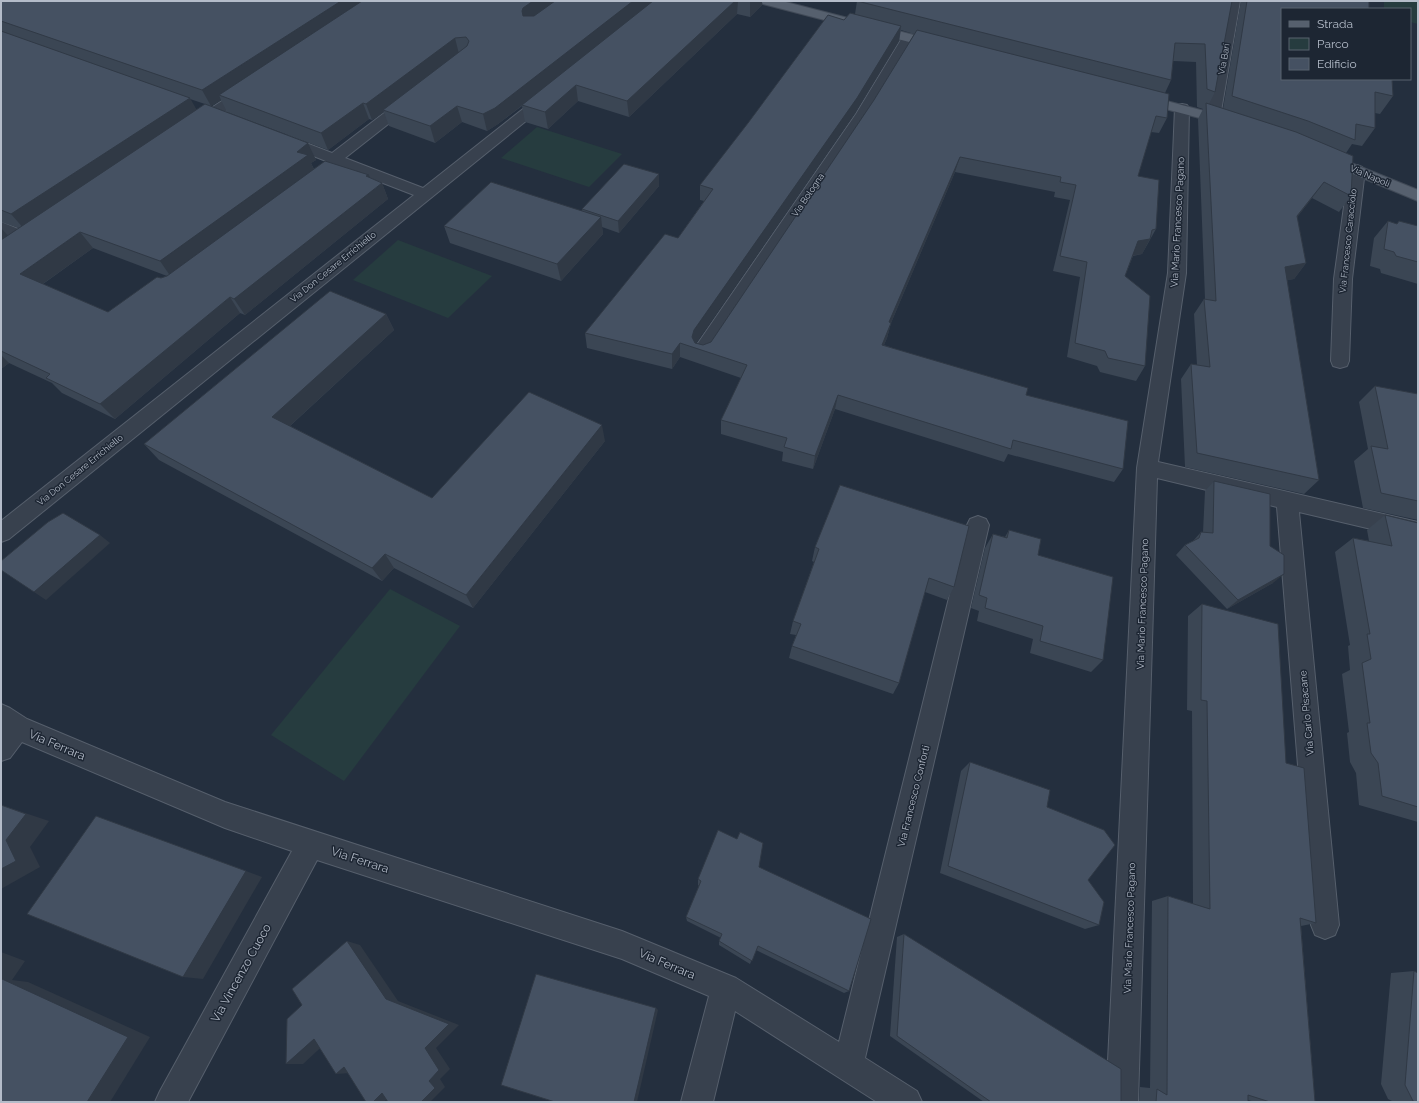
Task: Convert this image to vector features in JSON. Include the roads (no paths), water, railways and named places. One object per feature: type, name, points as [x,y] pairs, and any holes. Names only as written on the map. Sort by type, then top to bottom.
[{"type":"main road","points":[[771,1],[954,50]]},
{"type":"main road","points":[[1129,95],[1182,108],[1243,126]]},
{"type":"main road","name":"Via Napoli","points":[[1314,153],[1418,196]]},
{"type":"street","name":"Via Bari","points":[[1213,117],[1234,1]]},
{"type":"street","name":"Via Bologna","points":[[703,351],[863,114],[909,38]]},
{"type":"street","points":[[181,135],[259,82]]},
{"type":"street","name":"Via Don Cesare Errichiello","points":[[1,533],[556,89]]},
{"type":"street","points":[[318,178],[331,169],[335,158],[422,91]]},
{"type":"street","points":[[198,108],[227,118]]},
{"type":"street","name":"Via Mario Francesco Pagano","points":[[1122,1102],[1147,468],[1177,273],[1182,108]]},
{"type":"street","points":[[270,134],[425,194]]},
{"type":"street","name":"Via Francesco Caracciolo","points":[[1340,361],[1343,279],[1357,170]]},
{"type":"street","points":[[1,227],[27,239]]},
{"type":"street","points":[[1147,468],[1418,531]]},
{"type":"street","name":"Via Carlo Pisacane","points":[[1287,501],[1325,925]]},
{"type":"street","name":"Via Francesco Conforti","points":[[848,1066],[978,526]]},
{"type":"street","points":[[1,749],[10,722]]},
{"type":"street","name":"Via Ferrara","points":[[10,722],[225,815],[622,945],[726,988],[906,1102]]},
{"type":"street","name":"Via Vincenzo Cuoco","points":[[171,1102],[311,844]]},
{"type":"street","points":[[697,1102],[726,988]]}]
